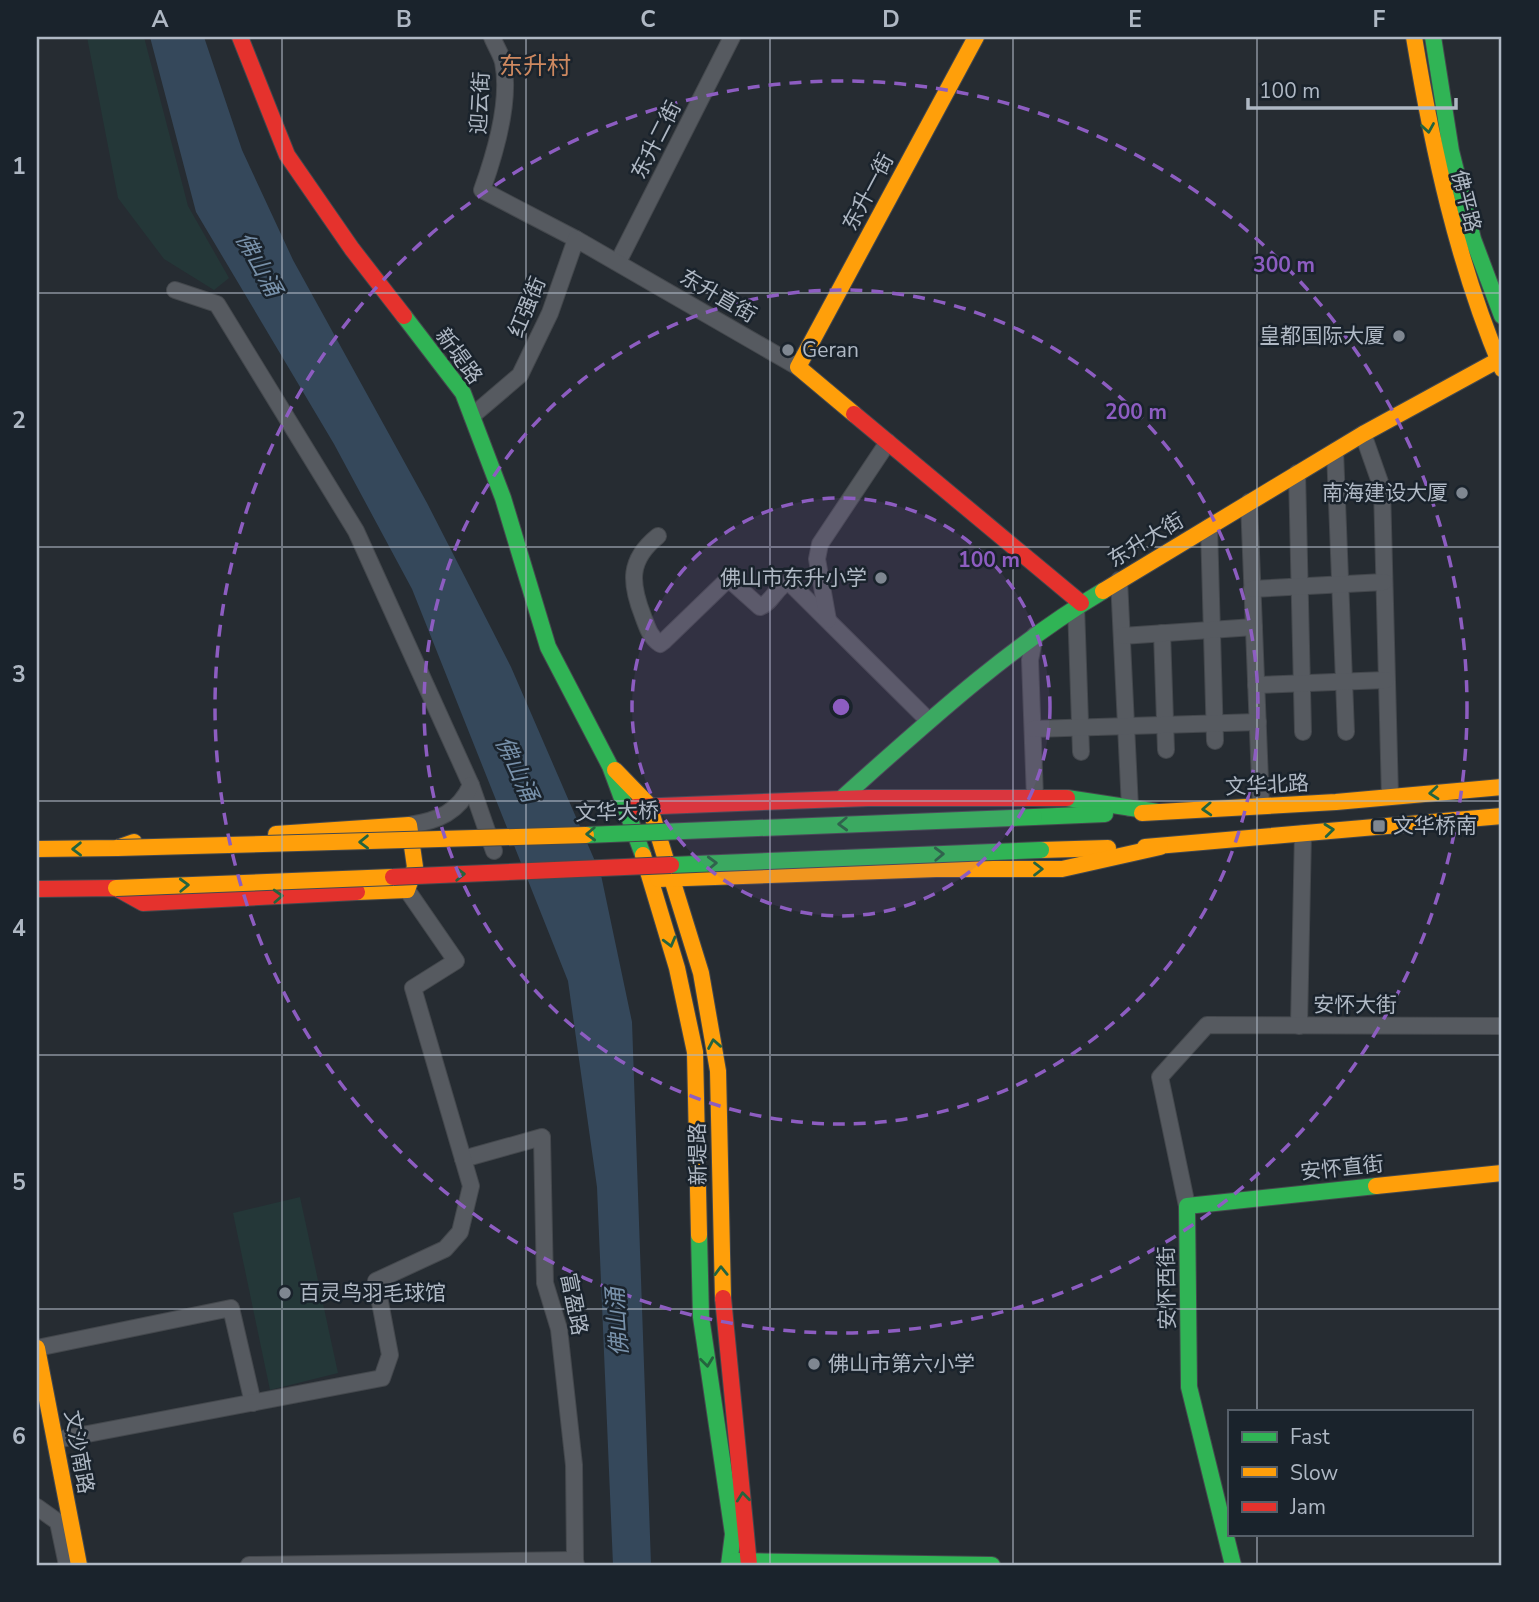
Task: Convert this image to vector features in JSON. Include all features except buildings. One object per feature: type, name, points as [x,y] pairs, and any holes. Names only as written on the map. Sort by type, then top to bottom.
[{"type":"main road","name":"新堤路","points":[[240,37],[287,155],[352,249],[463,393],[503,498],[548,647],[610,766],[651,880],[677,968],[695,1052],[701,1317],[713,1413],[733,1534],[729,1562]]},
{"type":"main road","name":"东升一街","points":[[798,367],[976,37]]},
{"type":"main road","name":"佛平路","points":[[1414,37],[1433,154],[1457,249],[1501,362]]},
{"type":"main road","name":"佛平路","points":[[1433,37],[1451,151],[1473,239],[1502,316]]},
{"type":"main road","name":"东升大街","points":[[841,799],[929,721],[1035,635],[1078,605],[1363,434],[1501,362]]},
{"type":"main road","points":[[798,367],[1078,605]]},
{"type":"main road","name":"新堤路","points":[[610,766],[649,805],[701,973],[718,1071],[722,1281],[750,1564]]},
{"type":"main road","name":"文华北路","points":[[1034,817],[1261,806],[1502,787]]},
{"type":"main road","points":[[625,808],[841,799],[1069,798],[1158,812]]},
{"type":"main road","points":[[37,889],[1160,847],[1502,816]]},
{"type":"main road","name":"文华大桥","points":[[117,848],[430,841],[1034,817]]},
{"type":"main road","points":[[37,849],[117,848],[145,838],[409,825],[414,856],[414,881],[407,890],[143,903],[116,888]]},
{"type":"main road","points":[[651,880],[936,869],[1062,869],[1160,847]]},
{"type":"main road","name":"安怀直街","points":[[1187,1206],[1502,1173]]},
{"type":"main road","name":"安怀西街","points":[[1187,1206],[1189,1387],[1233,1565]]},
{"type":"main road","name":"文沙南路","points":[[37,1348],[79,1565]]},
{"type":"main road","points":[[729,1562],[992,1565]]},
{"type":"street","name":"迎云街","points":[[492,37],[503,62],[503,98],[499,144],[482,190],[576,239]]},
{"type":"street","name":"东升二街","points":[[618,261],[732,37]]},
{"type":"street","name":"红强街","points":[[472,416],[520,375],[550,313],[576,239]]},
{"type":"street","points":[[576,239],[618,261]]},
{"type":"street","name":"东升直街","points":[[618,261],[798,367]]},
{"type":"street","points":[[175,290],[217,304],[356,531],[471,785],[494,851]]},
{"type":"street","points":[[1363,434],[1382,488],[1390,797]]},
{"type":"street","points":[[828,620],[817,559],[820,544],[888,442]]},
{"type":"street","points":[[1335,451],[1346,733]]},
{"type":"street","points":[[1297,473],[1303,732]]},
{"type":"street","points":[[1249,502],[1261,806]]},
{"type":"street","points":[[1209,527],[1215,741]]},
{"type":"street","points":[[658,536],[645,547],[638,560],[633,584],[652,639],[660,644],[724,583],[731,581],[760,607],[768,604],[782,584],[789,582],[929,721]]},
{"type":"street","points":[[1119,580],[1130,808]]},
{"type":"street","points":[[1252,589],[1384,582]]},
{"type":"street","points":[[1078,605],[1080,752]]},
{"type":"street","points":[[1122,636],[1254,627]]},
{"type":"street","points":[[1162,633],[1166,750]]},
{"type":"street","points":[[1035,635],[1030,660],[1035,798]]},
{"type":"street","points":[[1256,685],[1386,680]]},
{"type":"street","points":[[1032,729],[1258,722]]},
{"type":"street","points":[[409,825],[435,822],[463,802],[471,785]]},
{"type":"street","points":[[1299,1026],[1303,833]]},
{"type":"street","points":[[56,1440],[382,1378],[390,1356],[376,1281],[445,1249],[460,1232],[471,1186],[414,988],[456,961],[407,890]]},
{"type":"street","name":"安怀大街","points":[[1207,1025],[1502,1026]]},
{"type":"street","name":"安怀西街","points":[[1187,1206],[1160,1077],[1207,1025]]},
{"type":"street","name":"富盈路","points":[[249,1565],[575,1563],[574,1465],[559,1329],[545,1283],[542,1137],[463,1159]]},
{"type":"street","points":[[37,1348],[231,1308],[253,1403]]},
{"type":"street","points":[[37,1507],[58,1522],[66,1565]]},
{"type":"shaded area","points":[[87,37],[144,37],[188,206],[229,278],[214,290],[164,259],[118,198]]},
{"type":"shaded area","name":"百灵鸟羽毛球馆","points":[[300,1197],[338,1373],[270,1390],[233,1213]]},
{"type":"water","name":"佛山涌","points":[[150,37],[204,37],[242,150],[293,260],[427,503],[511,667],[601,875],[632,1022],[651,1565],[613,1565],[597,1187],[568,981],[412,589],[334,444],[196,212]]},
{"type":"traffic: fast","points":[[1433,37],[1451,151],[1473,239],[1502,316]]},
{"type":"traffic: fast","points":[[404,316],[463,393],[503,498],[548,647],[610,766],[643,855]]},
{"type":"traffic: fast","points":[[841,799],[1000,662],[1103,591]]},
{"type":"traffic: fast","points":[[1067,798],[1158,812]]},
{"type":"traffic: fast","points":[[1034,817],[1105,814]]},
{"type":"traffic: fast","points":[[586,835],[1034,817]]},
{"type":"traffic: fast","points":[[671,865],[1041,850]]},
{"type":"traffic: fast","points":[[1233,1565],[1189,1387],[1187,1206],[1376,1186]]},
{"type":"traffic: fast","points":[[699,1235],[701,1317],[733,1534],[729,1565]]},
{"type":"traffic: fast","points":[[736,1561],[992,1565]]},
{"type":"traffic: slow","points":[[854,414],[798,367],[976,37]]},
{"type":"traffic: slow","points":[[1414,37],[1448,206],[1472,288],[1502,369]]},
{"type":"traffic: slow","points":[[1103,591],[1363,434],[1502,358]]},
{"type":"traffic: slow","points":[[615,770],[649,805],[701,973],[718,1071],[723,1298]]},
{"type":"traffic: slow","points":[[1142,813],[1336,802],[1502,787]]},
{"type":"traffic: slow","points":[[1145,847],[1502,816]]},
{"type":"traffic: slow","points":[[276,834],[409,825],[415,867],[407,890],[357,892]]},
{"type":"traffic: slow","points":[[117,848],[586,835]]},
{"type":"traffic: slow","points":[[37,849],[117,848],[134,842]]},
{"type":"traffic: slow","points":[[658,879],[936,869],[1062,869],[1160,847]]},
{"type":"traffic: slow","points":[[1041,850],[1108,848]]},
{"type":"traffic: slow","points":[[643,855],[677,968],[695,1052],[699,1235]]},
{"type":"traffic: slow","points":[[116,888],[393,877]]},
{"type":"traffic: slow","points":[[1376,1186],[1502,1173]]},
{"type":"traffic: slow","points":[[37,1348],[79,1565]]},
{"type":"traffic: jam","points":[[240,37],[287,155],[352,249],[404,316]]},
{"type":"traffic: jam","points":[[854,414],[1081,603]]},
{"type":"traffic: jam","points":[[635,807],[868,798],[1067,798]]},
{"type":"traffic: jam","points":[[393,877],[671,865]]},
{"type":"traffic: jam","points":[[37,889],[116,888],[143,903],[357,892]]},
{"type":"traffic: jam","points":[[723,1298],[749,1565]]},
{"type":"place","name":"皇都国际大厦","points":[[1399,336]]},
{"type":"place","name":"Geran","points":[[788,350]]},
{"type":"place","name":"南海建设大厦","points":[[1462,493]]},
{"type":"place","name":"佛山市东升小学","points":[[881,578]]},
{"type":"place","name":"文华桥南","points":[[1379,826]]},
{"type":"place","name":"百灵鸟羽毛球馆","points":[[285,1293]]},
{"type":"place","name":"佛山市第六小学","points":[[814,1364]]},
{"type":"district","name":"东升村","points":[[535,66]]}]
